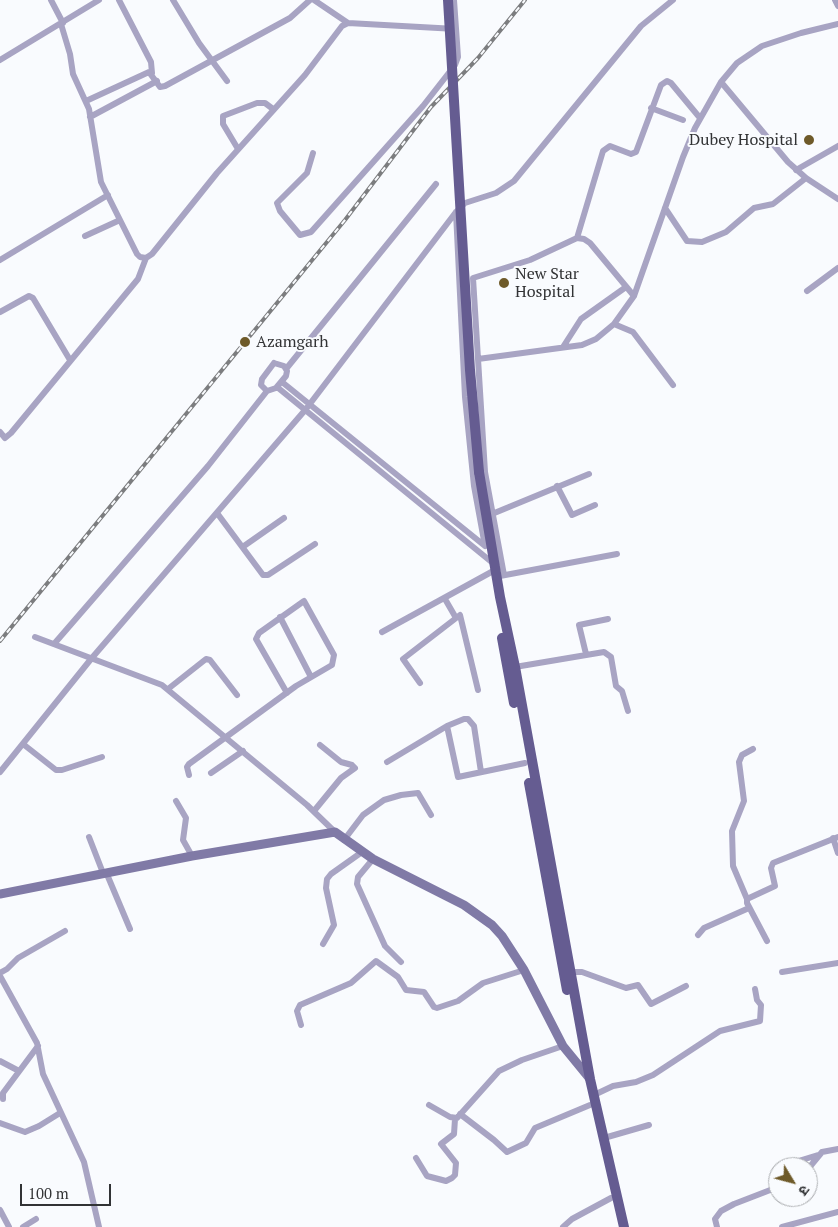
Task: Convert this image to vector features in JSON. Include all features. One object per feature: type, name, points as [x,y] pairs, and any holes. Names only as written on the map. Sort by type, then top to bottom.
[{"type":"main road","points":[[448,0],[470,370],[479,472],[489,549],[497,572],[500,598],[515,667],[567,972]]},
{"type":"main road","points":[[500,598],[499,618],[525,763],[618,1227]]},
{"type":"main road","points":[[0,894],[192,856],[335,832],[373,859],[464,905],[484,919],[502,936],[524,970],[563,1046],[587,1076]]},
{"type":"main road","points":[[592,1100],[604,1138],[624,1227]]},
{"type":"street","points":[[51,0],[62,24],[73,74],[86,101],[99,176],[137,254],[140,257],[146,258]]},
{"type":"street","points":[[0,60],[99,0]]},
{"type":"street","points":[[119,0],[151,62],[152,73],[160,87],[211,62],[244,41],[290,18],[310,0]]},
{"type":"street","points":[[173,0],[211,62],[227,81]]},
{"type":"street","points":[[314,0],[348,23],[456,29]]},
{"type":"street","points":[[313,153],[307,173],[277,203],[280,211],[300,235],[311,232],[423,106],[455,65],[458,57],[454,0]]},
{"type":"street","points":[[0,772],[91,659],[308,406],[456,212],[465,203],[496,193],[514,180],[641,26],[673,0]]},
{"type":"street","points":[[835,0],[838,6]]},
{"type":"street","points":[[0,432],[5,438],[8,436],[138,279],[146,258],[152,254],[238,149],[305,75],[336,32],[348,23]]},
{"type":"street","points":[[478,359],[590,342],[614,324],[634,296],[683,157],[700,118],[721,82],[737,63],[762,46],[801,33],[838,24]]},
{"type":"street","points":[[86,101],[147,72],[152,73]]},
{"type":"street","points":[[90,118],[157,81]]},
{"type":"street","points":[[578,238],[603,151],[610,146],[631,154],[636,152],[658,89],[667,81],[671,82],[700,118]]},
{"type":"street","points":[[721,82],[796,170],[838,198]]},
{"type":"street","points":[[238,149],[223,124],[223,116],[258,102],[274,109]]},
{"type":"street","points":[[651,108],[683,120]]},
{"type":"street","points":[[796,170],[838,146]]},
{"type":"street","points":[[665,208],[687,241],[702,242],[726,232],[754,208],[773,204],[806,178]]},
{"type":"street","points":[[286,369],[279,363],[274,363],[262,379],[261,385],[271,392],[280,384],[286,376],[286,369],[436,184]]},
{"type":"street","points":[[0,260],[108,195]]},
{"type":"street","points":[[456,212],[465,397],[474,486],[489,549]]},
{"type":"street","points":[[86,236],[120,220]]},
{"type":"street","points":[[497,572],[492,514],[485,472],[472,288],[473,278],[530,260],[578,238],[590,243],[634,296]]},
{"type":"street","points":[[807,291],[838,268]]},
{"type":"street","points":[[564,347],[581,319],[626,287]]},
{"type":"street","points":[[0,312],[25,298],[33,298],[70,360]]},
{"type":"street","points":[[614,324],[634,332],[673,385]]},
{"type":"street","points":[[280,384],[489,549]]},
{"type":"street","points":[[54,644],[208,466],[267,391]]},
{"type":"street","points":[[308,406],[497,572]]},
{"type":"street","points":[[492,514],[589,474]]},
{"type":"street","points":[[557,486],[572,514],[575,515],[595,505]]},
{"type":"street","points":[[217,513],[244,546],[250,559],[265,575],[315,544]]},
{"type":"street","points":[[244,546],[284,518]]},
{"type":"street","points":[[382,632],[497,572],[617,554]]},
{"type":"street","points":[[445,598],[456,618]]},
{"type":"street","points":[[189,775],[187,767],[189,764],[287,693],[332,665],[334,655],[304,601],[258,634],[256,639],[287,693]]},
{"type":"street","points":[[420,683],[403,659],[460,615],[478,690]]},
{"type":"street","points":[[280,617],[311,678]]},
{"type":"street","points":[[586,654],[579,625],[608,619]]},
{"type":"street","points":[[35,637],[91,659],[151,679],[168,689],[314,811],[335,832]]},
{"type":"street","points":[[515,667],[601,652],[609,655],[616,686],[622,691],[628,711]]},
{"type":"street","points":[[168,689],[206,659],[210,660],[237,695]]},
{"type":"street","points":[[387,762],[448,726],[464,719],[473,724],[481,772]]},
{"type":"street","points":[[448,726],[458,777],[525,763]]},
{"type":"street","points":[[23,744],[56,770],[62,770],[102,757]]},
{"type":"street","points":[[314,811],[341,778],[355,768],[352,765],[341,762],[320,744]]},
{"type":"street","points":[[753,749],[742,755],[739,762],[744,801],[732,831],[733,866],[749,908],[767,941]]},
{"type":"street","points":[[211,773],[243,751]]},
{"type":"street","points":[[344,840],[363,815],[384,800],[401,795],[416,792],[431,815]]},
{"type":"street","points":[[176,801],[186,818],[183,840],[192,856]]},
{"type":"street","points":[[89,837],[130,929]]},
{"type":"street","points":[[746,899],[775,886],[771,868],[773,863],[836,837],[838,853]]},
{"type":"street","points":[[323,944],[334,925],[326,888],[327,880],[331,874],[362,852]]},
{"type":"street","points":[[373,859],[358,877],[357,884],[385,946],[401,962]]},
{"type":"street","points":[[698,935],[704,928],[749,908]]},
{"type":"street","points":[[65,931],[15,960],[8,970],[0,974],[38,1046],[43,1074],[84,1162],[99,1227]]},
{"type":"street","points":[[301,1025],[297,1011],[300,1005],[351,983],[376,961],[398,977],[406,990],[423,991],[432,1006],[437,1008],[458,1001],[477,986],[524,970]]},
{"type":"street","points":[[782,972],[838,962]]},
{"type":"street","points":[[567,972],[586,973],[626,988],[638,985],[648,1002],[652,1004],[686,986]]},
{"type":"street","points":[[460,1114],[494,1140],[506,1152],[526,1143],[535,1128],[592,1100],[613,1086],[636,1082],[653,1075],[720,1031],[760,1021],[761,1005],[757,1000],[755,989]]},
{"type":"street","points":[[4,1099],[2,1093],[38,1046]]},
{"type":"street","points":[[416,1158],[427,1176],[446,1181],[452,1178],[455,1175],[456,1163],[441,1144],[454,1134],[455,1119],[499,1071],[522,1060],[563,1046]]},
{"type":"street","points":[[0,1060],[19,1071]]},
{"type":"street","points":[[429,1106],[455,1119]]},
{"type":"street","points":[[0,1123],[25,1132],[60,1113]]},
{"type":"street","points":[[604,1138],[649,1125]]},
{"type":"street","points":[[812,1157],[826,1150],[838,1149]]},
{"type":"street","points":[[717,1227],[715,1218],[721,1211],[768,1191]]},
{"type":"street","points":[[563,1227],[572,1219],[611,1198]]},
{"type":"street","points":[[0,1210],[8,1227]]},
{"type":"street","points":[[782,1227],[838,1212]]},
{"type":"street","points":[[24,1227],[36,1219]]},
{"type":"railway","points":[[0,641],[345,220],[431,107],[478,58],[525,0]]},
{"type":"place","name":"Dubey Hospital","points":[[809,140]]},
{"type":"place","name":"New Star Hospital","points":[[504,283]]},
{"type":"place","name":"Azamgarh","points":[[245,342]]}]
